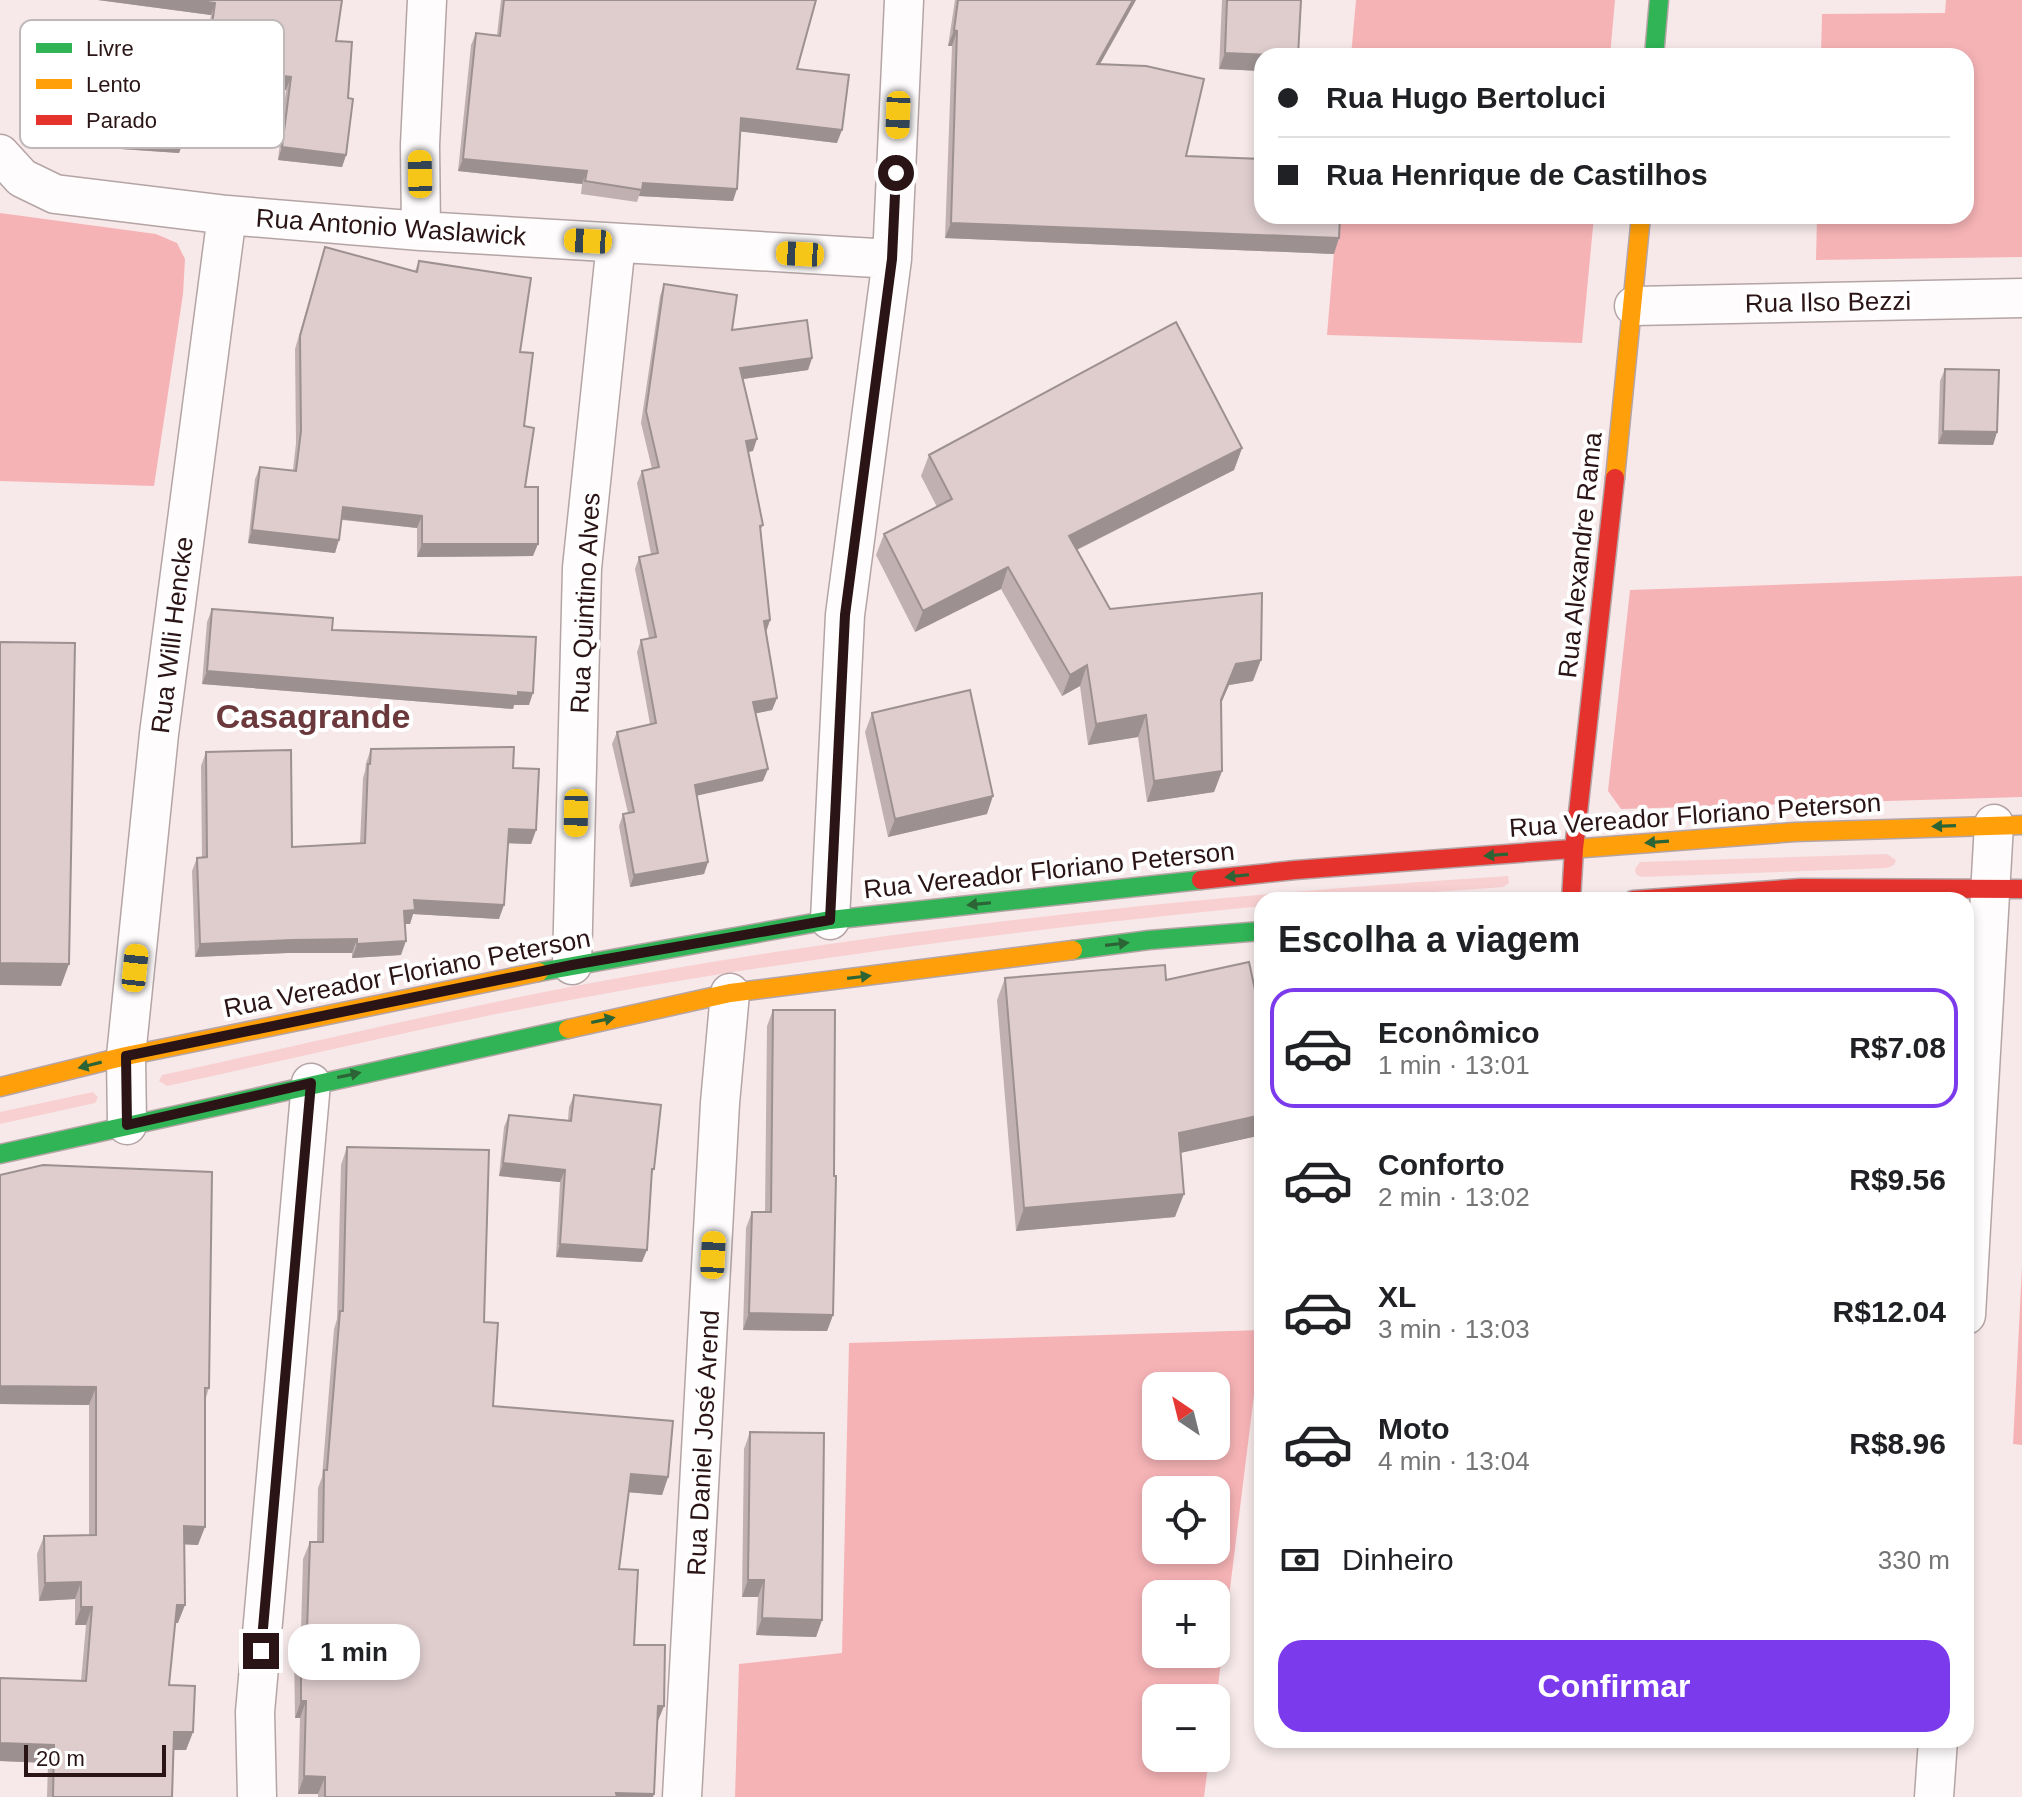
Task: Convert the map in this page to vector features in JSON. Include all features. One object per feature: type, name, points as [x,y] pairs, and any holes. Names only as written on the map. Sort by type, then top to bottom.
[{"type":"main road","points":[[1655,48],[1659,0]]},
{"type":"main road","name":"Rua Alexandre Rama","points":[[1571,892],[1640,224]]},
{"type":"main road","name":"Rua Vereador Floriano Peterson","points":[[0,1087],[126,1056],[572,965],[830,920],[1295,870],[1795,832],[2008,825]]},
{"type":"main road","points":[[1745,892],[1801,888],[2007,888]]},
{"type":"main road","points":[[0,1154],[730,993],[1149,940],[1254,932]]},
{"type":"street","points":[[421,231],[420,145],[427,0]]},
{"type":"street","points":[[830,920],[845,615],[892,259],[904,0]]},
{"type":"street","name":"Rua Antonio Waslawick","points":[[0,154],[22,178],[55,194],[227,215],[421,231],[892,259]]},
{"type":"street","name":"Rua Willi Hencke","points":[[127,1125],[126,1056],[159,734],[227,215]]},
{"type":"street","name":"Rua Quintino Alves","points":[[572,965],[582,568],[616,243]]},
{"type":"street","name":"Rua Ilso Bezzi","points":[[1634,306],[2022,298]]},
{"type":"street","points":[[1974,1232],[2007,888],[2008,825]]},
{"type":"street","name":"Rua Daniel José Arend","points":[[682,1797],[720,1103],[730,993]]},
{"type":"street","points":[[257,1797],[255,1712],[311,1083]]},
{"type":"street","points":[[1934,1797],[1937,1748]]},
{"type":"shaded area","points":[[1356,0],[1615,0],[1611,48],[1352,48]]},
{"type":"shaded area","points":[[1946,0],[2022,0],[2022,257],[1816,260],[1817,224],[1974,224],[1974,48],[1821,48],[1822,14],[1945,13]]},
{"type":"shaded area","points":[[0,213],[156,234],[177,243],[185,259],[183,294],[154,486],[0,481]]},
{"type":"shaded area","points":[[1336,224],[1593,224],[1582,343],[1327,335]]},
{"type":"shaded area","points":[[2022,576],[2022,797],[1621,809],[1608,791],[1630,590]]},
{"type":"shaded area","points":[[1887,854],[1896,860],[1894,865],[1887,868],[1641,877],[1635,869],[1640,862]]},
{"type":"shaded area","points":[[1508,876],[1509,883],[1503,887],[1434,892],[1292,892]]},
{"type":"shaded area","points":[[1254,895],[1254,907],[842,956],[592,996],[167,1086],[159,1081],[162,1075],[591,983],[819,945]]},
{"type":"shaded area","points":[[93,1092],[98,1097],[95,1103],[0,1124],[0,1112]]},
{"type":"shaded area","points":[[2022,1267],[2022,1445],[2013,1444]]},
{"type":"shaded area","points":[[1254,1330],[1254,1395],[1230,1589],[1230,1580],[1142,1580],[1142,1668],[1220,1668],[1218,1684],[1142,1684],[1142,1772],[1207,1772],[1204,1797],[735,1797],[739,1664],[842,1653],[849,1343]]},
{"type":"building","points":[[194,0],[342,0],[336,41],[352,42],[348,98],[353,99],[346,155],[284,147],[291,77],[284,76],[284,20],[213,20],[215,3]]},
{"type":"building","points":[[504,0],[816,0],[797,69],[849,75],[842,130],[741,118],[737,189],[643,183],[642,190],[585,181],[587,171],[463,159],[476,33],[500,36]]},
{"type":"building","points":[[958,0],[1133,0],[1097,64],[1146,66],[1204,79],[1186,156],[1254,159],[1254,224],[1340,224],[1339,238],[951,223],[957,31],[954,30]]},
{"type":"building","points":[[1227,0],[1301,0],[1298,48],[1254,48],[1254,54],[1225,53]]},
{"type":"building","points":[[325,247],[417,272],[419,261],[531,278],[520,352],[533,353],[524,426],[534,428],[525,487],[538,487],[538,544],[422,544],[422,516],[343,507],[339,540],[252,530],[260,467],[296,471],[301,431],[300,336]]},
{"type":"building","points":[[664,284],[737,295],[732,330],[807,320],[812,358],[740,368],[757,439],[746,441],[763,525],[760,526],[770,620],[764,621],[777,698],[753,702],[768,769],[695,785],[708,862],[634,875],[623,814],[634,812],[617,732],[656,723],[641,640],[656,637],[639,557],[658,553],[642,471],[659,467],[646,411]]},
{"type":"building","points":[[1176,322],[1242,448],[1069,536],[1110,609],[1262,593],[1261,660],[1236,664],[1221,700],[1222,771],[1154,781],[1146,715],[1096,724],[1087,665],[1070,675],[1008,567],[923,611],[884,534],[952,499],[929,455]]},
{"type":"building","points":[[1945,369],[1999,370],[1997,432],[1943,431]]},
{"type":"building","points":[[212,609],[333,618],[332,630],[536,637],[533,693],[518,692],[518,696],[207,671]]},
{"type":"building","points":[[0,642],[75,643],[69,964],[0,963]]},
{"type":"building","points":[[970,690],[993,796],[895,819],[872,713]]},
{"type":"building","points":[[514,747],[513,768],[539,769],[536,830],[509,829],[504,905],[414,900],[415,910],[404,911],[406,941],[357,944],[357,939],[200,944],[197,858],[207,857],[206,752],[291,750],[292,847],[365,843],[371,749]]},
{"type":"building","points":[[1249,962],[1254,985],[1254,1117],[1179,1133],[1184,1194],[1024,1208],[1005,978],[1165,965],[1166,980]]},
{"type":"building","points":[[773,1010],[835,1010],[833,1315],[749,1313],[752,1212],[771,1212]]},
{"type":"building","points":[[574,1095],[661,1105],[652,1169],[647,1250],[560,1244],[565,1170],[503,1163],[509,1115],[571,1121]]},
{"type":"building","points":[[347,1147],[489,1150],[484,1322],[498,1323],[493,1406],[673,1421],[668,1477],[631,1474],[619,1569],[638,1570],[634,1645],[665,1645],[664,1706],[658,1706],[654,1794],[616,1793],[617,1797],[325,1797],[325,1777],[304,1776],[306,1701],[301,1701],[301,1631],[307,1631],[310,1542],[323,1542],[324,1470],[327,1470],[340,1311],[343,1311]]},
{"type":"building","points":[[43,1165],[212,1172],[209,1388],[205,1388],[205,1527],[184,1526],[185,1605],[177,1605],[169,1685],[195,1686],[193,1732],[174,1732],[172,1797],[53,1797],[54,1745],[0,1743],[0,1678],[86,1681],[92,1607],[81,1607],[81,1582],[45,1583],[44,1536],[96,1535],[96,1387],[0,1386],[0,1175]]},
{"type":"building","points":[[750,1432],[824,1433],[822,1620],[762,1618],[764,1580],[748,1580]]},
{"type":"traffic: fast","points":[[1655,48],[1659,0]]},
{"type":"traffic: fast","points":[[539,972],[830,920],[1201,880]]},
{"type":"traffic: fast","points":[[1073,950],[1254,932]]},
{"type":"traffic: fast","points":[[0,1154],[568,1029]]},
{"type":"traffic: slow","points":[[1615,478],[1640,224]]},
{"type":"traffic: slow","points":[[1571,849],[1795,832],[2022,825]]},
{"type":"traffic: slow","points":[[568,1029],[730,993],[1073,950]]},
{"type":"traffic: slow","points":[[0,1087],[126,1056],[539,972]]},
{"type":"traffic: jam","points":[[1571,892],[1615,478]]},
{"type":"traffic: jam","points":[[1201,880],[1571,849]]},
{"type":"traffic: jam","points":[[1745,892],[1801,888],[2022,889]]},
{"type":"district","name":"Casagrande","points":[[313,716]]},
{"type":"route","points":[[261,1651],[311,1083],[127,1125],[126,1056],[572,965],[830,920],[845,615],[892,259],[896,173]]}]
